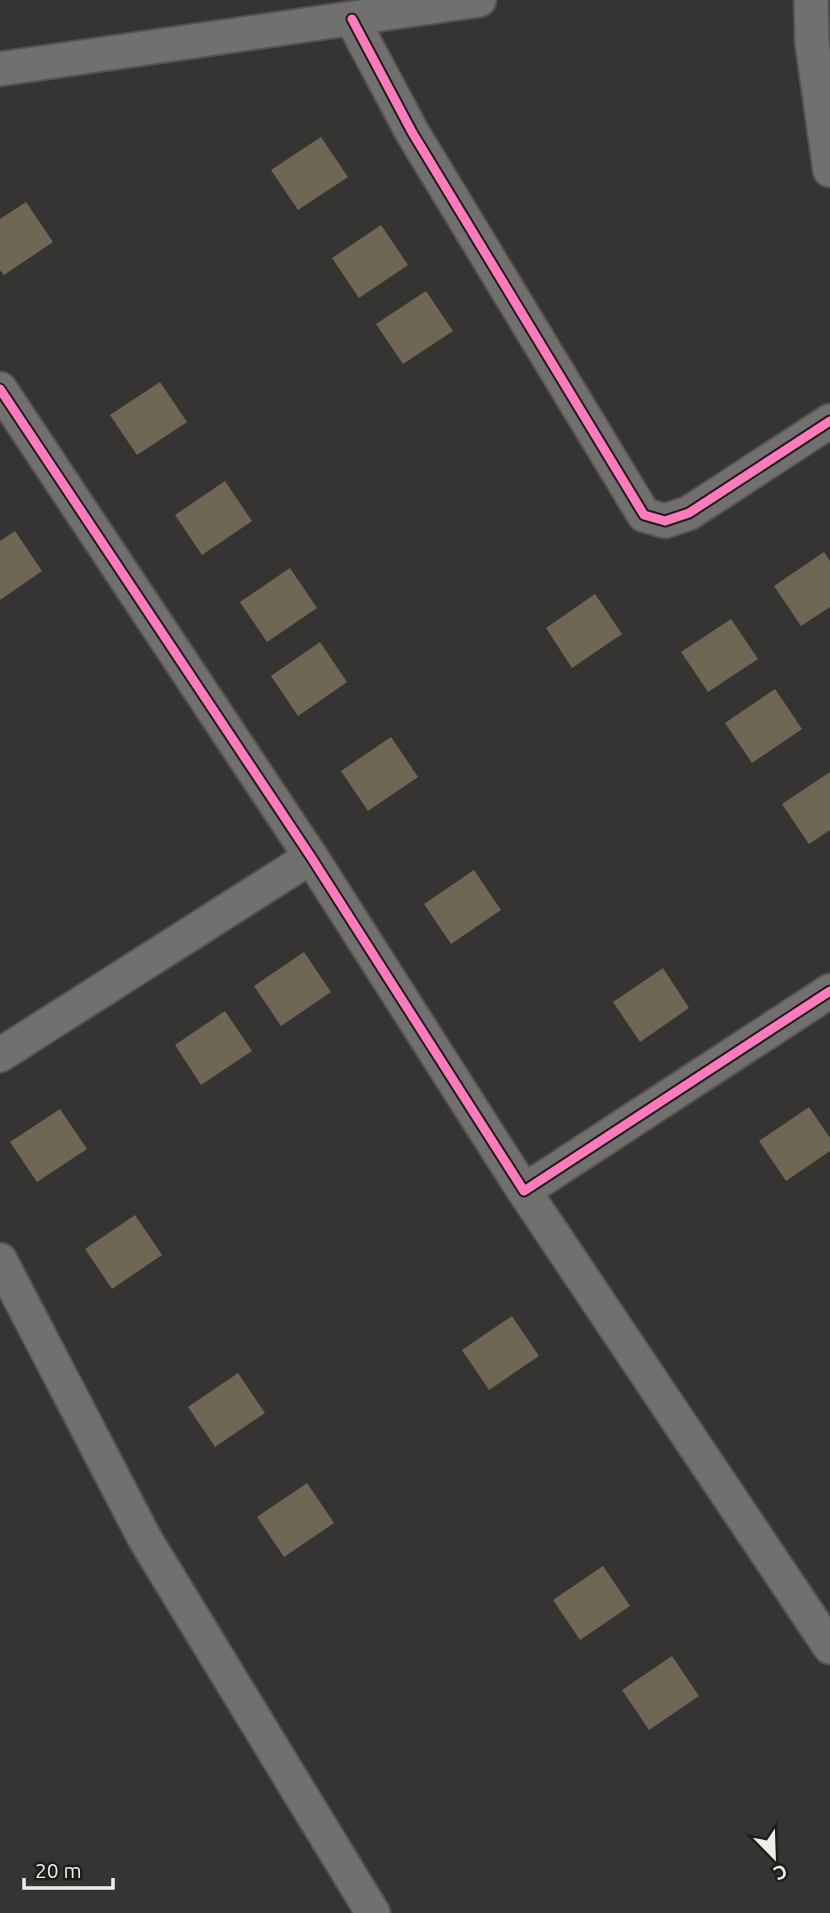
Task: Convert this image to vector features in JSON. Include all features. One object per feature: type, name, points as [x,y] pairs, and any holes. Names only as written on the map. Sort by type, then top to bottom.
[{"type":"street","points":[[0,69],[479,0]]},
{"type":"street","points":[[811,0],[812,42],[830,170]]},
{"type":"street","points":[[352,19],[412,132],[644,515],[665,521],[689,513],[830,421]]},
{"type":"street","points":[[0,389],[311,856],[524,1191],[830,1647]]},
{"type":"street","points":[[0,1055],[311,856]]},
{"type":"street","points":[[524,1191],[830,991]]},
{"type":"street","points":[[0,1260],[145,1539],[373,1913]]},
{"type":"building","points":[[321,137],[348,177],[298,210],[271,170]]},
{"type":"building","points":[[26,202],[53,242],[4,275],[0,270],[0,219]]},
{"type":"building","points":[[381,225],[408,265],[359,298],[332,258]]},
{"type":"building","points":[[426,291],[453,331],[403,364],[376,324]]},
{"type":"building","points":[[160,382],[187,422],[137,455],[110,415]]},
{"type":"building","points":[[225,481],[252,521],[202,555],[175,515]]},
{"type":"building","points":[[15,531],[42,571],[0,600],[0,541]]},
{"type":"building","points":[[824,552],[830,561],[830,607],[801,626],[774,586]]},
{"type":"building","points":[[290,568],[317,608],[267,642],[240,602]]},
{"type":"building","points":[[595,594],[622,634],[572,668],[546,628]]},
{"type":"building","points":[[731,619],[758,659],[708,692],[681,652]]},
{"type":"building","points":[[320,642],[347,682],[298,716],[271,676]]},
{"type":"building","points":[[775,689],[802,729],[752,763],[725,723]]},
{"type":"building","points":[[391,737],[418,777],[368,811],[341,771]]},
{"type":"building","points":[[830,772],[830,830],[809,844],[782,804]]},
{"type":"building","points":[[474,870],[501,910],[451,944],[424,904]]},
{"type":"building","points":[[304,952],[331,992],[281,1026],[254,986]]},
{"type":"building","points":[[663,968],[689,1008],[640,1042],[613,1002]]},
{"type":"building","points":[[225,1011],[252,1051],[201,1085],[175,1045]]},
{"type":"building","points":[[809,1107],[830,1138],[830,1151],[786,1181],[759,1141]]},
{"type":"building","points":[[60,1109],[87,1149],[37,1182],[10,1142]]},
{"type":"building","points":[[135,1215],[162,1255],[112,1289],[85,1249]]},
{"type":"building","points":[[512,1316],[539,1356],[489,1390],[462,1350]]},
{"type":"building","points":[[238,1373],[265,1413],[215,1447],[188,1407]]},
{"type":"building","points":[[307,1483],[334,1523],[284,1557],[257,1517]]},
{"type":"building","points":[[603,1566],[630,1606],[580,1640],[553,1600]]},
{"type":"building","points":[[672,1656],[699,1696],[649,1730],[622,1690]]},
{"type":"cycle path","points":[[352,19],[412,132],[644,515],[665,521],[689,513],[830,421]]},
{"type":"cycle path","points":[[0,389],[311,857],[524,1191],[830,991]]}]
